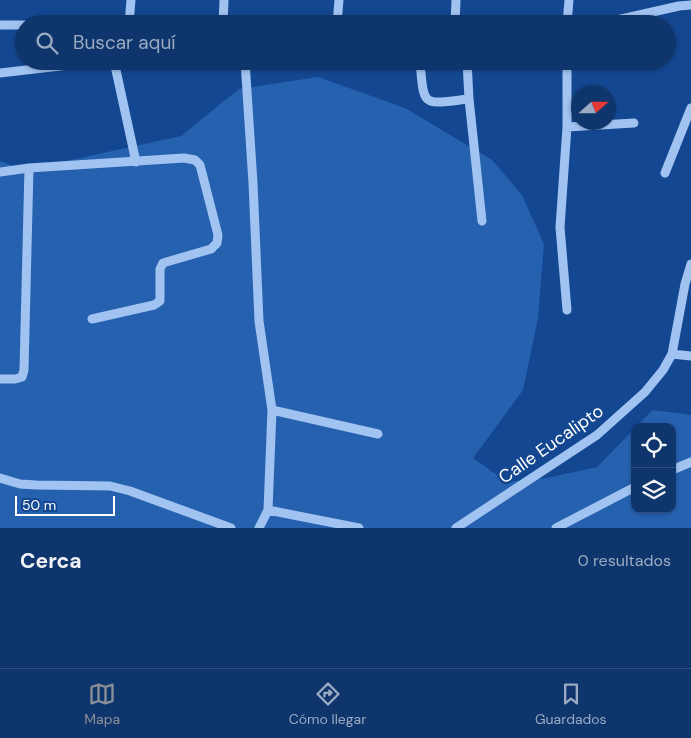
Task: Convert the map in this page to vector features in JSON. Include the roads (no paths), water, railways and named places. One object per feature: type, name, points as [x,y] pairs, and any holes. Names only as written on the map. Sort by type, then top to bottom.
[{"type":"street","points":[[130,15],[131,0]]},
{"type":"street","points":[[223,15],[224,0]]},
{"type":"street","points":[[338,15],[339,0]]},
{"type":"street","points":[[455,15],[456,0]]},
{"type":"street","points":[[568,15],[569,0]]},
{"type":"street","points":[[633,15],[679,3],[691,5]]},
{"type":"street","points":[[0,25],[15,25]]},
{"type":"street","points":[[0,73],[26,70]]},
{"type":"street","points":[[116,70],[136,162]]},
{"type":"street","points":[[245,70],[253,183],[259,321],[272,410],[268,510],[259,528]]},
{"type":"street","points":[[421,70],[423,94],[426,100],[432,103],[469,99]]},
{"type":"street","points":[[467,70],[482,221]]},
{"type":"street","points":[[567,70],[567,127],[560,227],[567,310]]},
{"type":"street","points":[[665,173],[691,108]]},
{"type":"street","points":[[567,127],[634,124]]},
{"type":"street","points":[[0,172],[29,168],[184,158],[195,160],[200,165],[218,235],[217,244],[211,248],[163,263],[160,269],[160,301],[154,305],[92,319]]},
{"type":"street","points":[[0,379],[22,377],[24,370],[29,168]]},
{"type":"street","name":"Calle Eucalipto","points":[[455,527],[597,435],[645,392],[663,370],[672,354],[690,267]]},
{"type":"street","points":[[672,354],[691,356]]},
{"type":"street","points":[[272,410],[378,434]]},
{"type":"street","points":[[676,468],[691,462]]},
{"type":"street","points":[[0,478],[20,484],[36,486],[110,486],[130,491],[231,528]]},
{"type":"street","points":[[556,528],[631,489]]},
{"type":"street","points":[[268,510],[359,528]]}]
